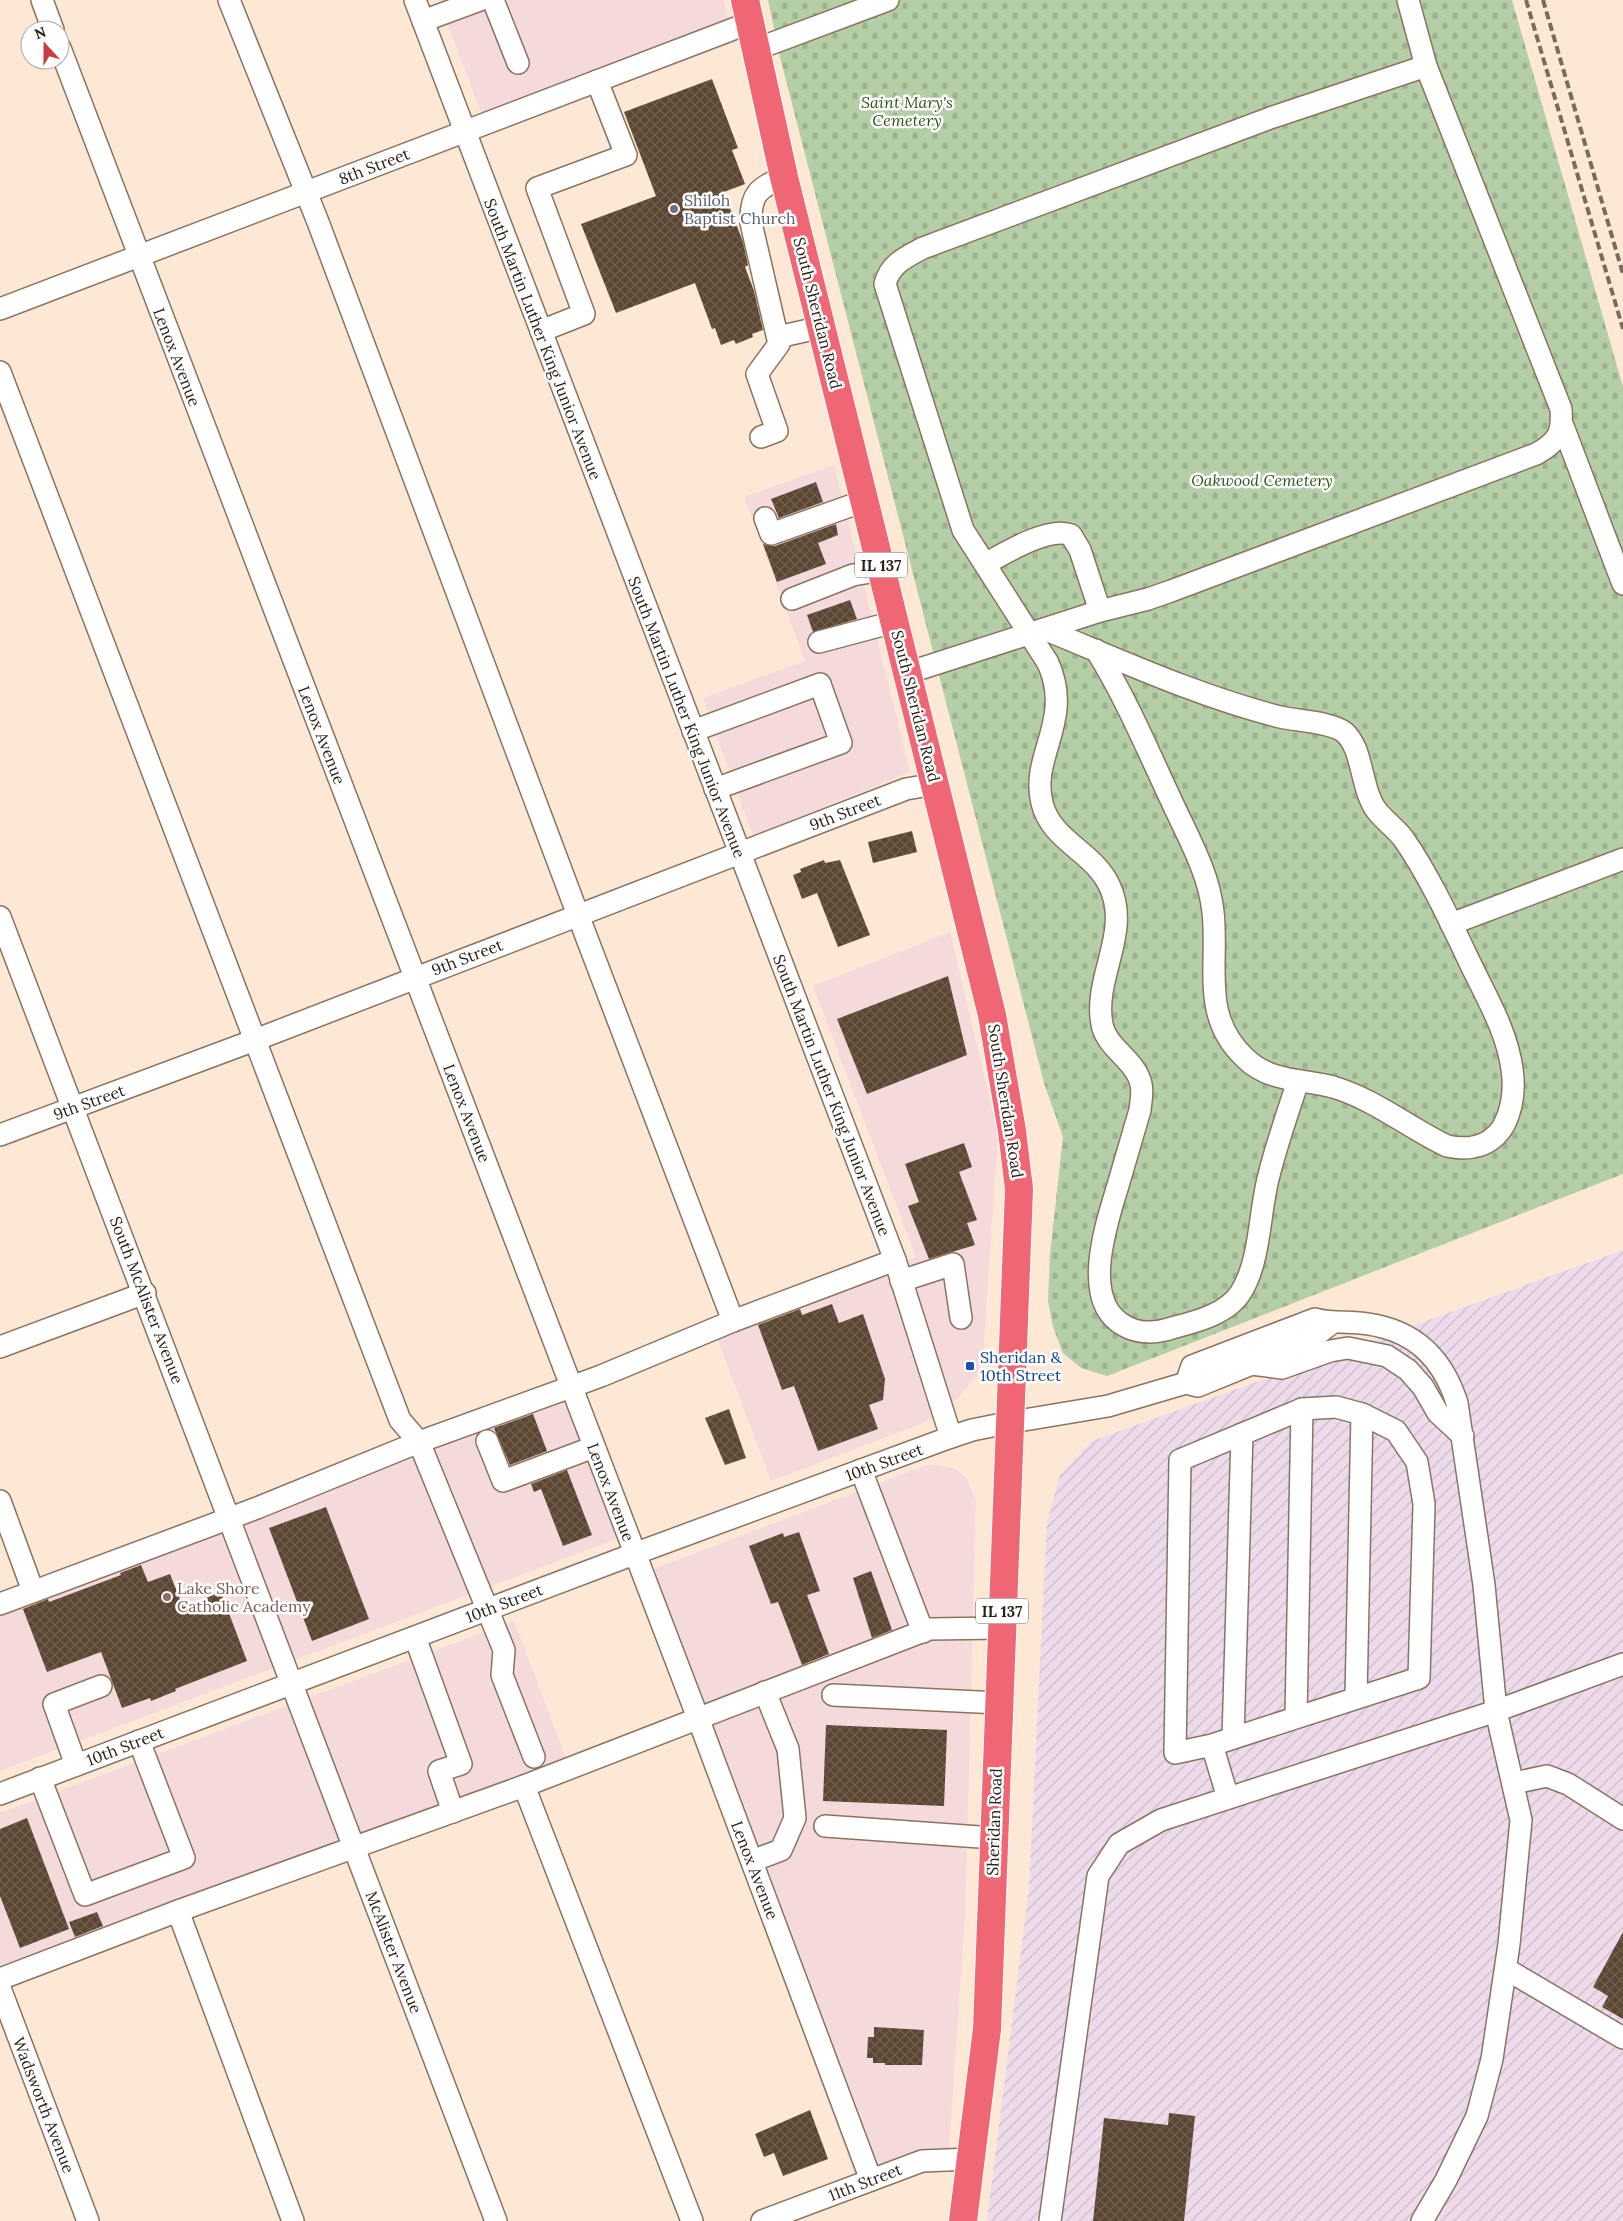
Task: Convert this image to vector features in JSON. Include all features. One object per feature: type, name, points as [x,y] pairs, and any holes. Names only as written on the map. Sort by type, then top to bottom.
[{"type":"highway","name":"South Sheridan Road","points":[[747,12],[784,177],[992,1015],[1012,1131],[1019,1189],[1012,1422]]},
{"type":"highway","name":"Sheridan Road","points":[[963,2221],[987,2029],[1001,1628],[1012,1422]]},
{"type":"street","points":[[42,0],[49,20]]},
{"type":"street","points":[[229,0],[305,192],[733,1321]]},
{"type":"street","name":"South Martin Luther King Junior Avenue","points":[[415,0],[895,1260],[951,1437]]},
{"type":"street","points":[[423,21],[480,0]]},
{"type":"street","points":[[493,0],[518,63]]},
{"type":"street","points":[[754,50],[888,0]]},
{"type":"street","points":[[1408,0],[1426,66],[1561,408],[1563,426],[1623,584]]},
{"type":"street","name":"8th Street","points":[[0,309],[597,81],[747,12]]},
{"type":"street","points":[[1298,1081],[1268,1176],[1252,1264],[1240,1293],[1217,1312],[1169,1330],[1147,1332],[1132,1330],[1121,1324],[1105,1305],[1100,1279],[1100,1261],[1106,1228],[1140,1110],[1141,1082],[1106,1036],[1100,1012],[1116,932],[1117,914],[1115,898],[1101,872],[1054,828],[1042,803],[1040,787],[1042,770],[1054,730],[1057,692],[1055,679],[1036,632],[985,564],[963,530],[885,284],[888,275],[895,266],[905,257],[923,248],[1212,139],[1426,66]]},
{"type":"street","name":"Lenox Avenue","points":[[68,70],[698,1718],[871,2180]]},
{"type":"street","points":[[540,331],[584,314],[537,188],[626,154],[597,81]]},
{"type":"street","points":[[761,437],[778,431],[757,374],[779,344],[751,223],[750,208],[755,196],[764,185],[784,177]]},
{"type":"street","points":[[778,337],[822,326]]},
{"type":"street","points":[[0,372],[400,1420],[419,1442],[486,1610],[504,1650],[502,1675],[534,1757]]},
{"type":"street","points":[[907,673],[1100,611],[1148,600],[1536,454],[1556,441],[1563,426]]},
{"type":"street","points":[[764,518],[770,534],[864,501]]},
{"type":"street","points":[[985,564],[1021,546],[1055,533],[1071,535],[1080,550],[1100,611]]},
{"type":"street","points":[[792,599],[852,575],[882,570]]},
{"type":"street","points":[[819,642],[894,622]]},
{"type":"street","points":[[1036,632],[1096,650],[1219,700],[1343,732],[1356,751],[1370,798],[1378,812],[1403,839],[1451,924],[1507,1045],[1514,1092],[1509,1113],[1500,1133],[1477,1148],[1463,1149],[1447,1146],[1361,1098],[1335,1088],[1275,1077],[1251,1064],[1234,1046],[1218,1016],[1214,999],[1213,919],[1208,888],[1200,864],[1136,723],[1096,650]]},
{"type":"street","points":[[693,731],[820,684],[841,743],[715,789]]},
{"type":"street","name":"9th Street","points":[[0,1135],[255,1040],[906,789],[936,784]]},
{"type":"street","points":[[1451,924],[1623,859]]},
{"type":"street","name":"South McAlister Avenue","points":[[0,917],[145,1293],[292,1684]]},
{"type":"street","points":[[0,1604],[230,1518],[419,1442],[571,1387],[733,1321],[895,1260]]},
{"type":"street","points":[[902,1281],[953,1264],[961,1318]]},
{"type":"street","points":[[0,1346],[145,1293]]},
{"type":"street","points":[[1186,1383],[1192,1366],[1315,1319],[1332,1323],[1370,1324],[1396,1331],[1419,1343],[1434,1357],[1452,1387],[1463,1436],[1484,1585],[1496,1711],[1521,1820],[1506,1969],[1492,2059],[1478,2116],[1446,2180],[1422,2221]]},
{"type":"street","name":"10th Street","points":[[0,1794],[634,1554],[951,1437],[972,1430],[1012,1422],[1108,1406],[1186,1383],[1198,1386],[1308,1341],[1332,1323]]},
{"type":"street","points":[[1252,1364],[1282,1368],[1330,1351],[1348,1348],[1387,1356],[1408,1370],[1423,1387],[1438,1413],[1463,1436]]},
{"type":"street","points":[[1336,1407],[1362,1414],[1396,1431],[1417,1462],[1424,1504],[1419,1678],[1233,1738],[1175,1753],[1180,1460],[1302,1409],[1336,1407]]},
{"type":"street","points":[[1296,1717],[1302,1409]]},
{"type":"street","points":[[1356,1697],[1362,1414]]},
{"type":"street","points":[[1233,1738],[1242,1434]]},
{"type":"street","points":[[487,1441],[503,1481],[594,1447]]},
{"type":"street","points":[[861,1470],[923,1632]]},
{"type":"street","points":[[0,1501],[33,1591]]},
{"type":"street","points":[[0,1979],[178,1911],[524,1786],[930,1629],[1001,1628]]},
{"type":"street","points":[[415,1637],[461,1764],[439,1771],[453,1812]]},
{"type":"street","points":[[1050,2221],[1098,1876],[1119,1844],[1161,1820],[1496,1711],[1623,1664]]},
{"type":"street","name":"McAlister Avenue","points":[[292,1684],[496,2221]]},
{"type":"street","points":[[76,1765],[54,1704],[100,1686]]},
{"type":"street","points":[[752,1861],[781,1850],[795,1818],[788,1749],[765,1692]]},
{"type":"street","points":[[833,1696],[998,1703]]},
{"type":"street","points":[[40,1778],[85,1895],[184,1858],[139,1741]]},
{"type":"street","points":[[1212,1744],[1228,1798]]},
{"type":"street","points":[[1514,1783],[1547,1776],[1568,1784],[1623,1819]]},
{"type":"street","points":[[524,1786],[692,2221]]},
{"type":"street","points":[[825,1826],[994,1838]]},
{"type":"street","points":[[178,1911],[293,2221]]},
{"type":"street","points":[[1506,1969],[1623,2038]]},
{"type":"street","name":"Wadsworth Avenue","points":[[0,1988],[88,2221]]},
{"type":"street","name":"11th Street","points":[[762,2221],[922,2160],[970,2159]]},
{"type":"shaded area","points":[[438,0],[724,0],[732,43],[490,135]]},
{"type":"shaded area","points":[[834,465],[910,772],[753,836],[703,698],[805,661],[744,497]]},
{"type":"shaded area","points":[[950,932],[998,1134],[983,1355],[978,1374],[958,1398],[923,1423],[771,1481],[715,1333],[916,1257],[813,986]]},
{"type":"shaded area","points":[[1623,1250],[1623,2221],[987,2221],[1029,1888],[1047,1523],[1060,1475],[1092,1441]]},
{"type":"shaded area","points":[[569,1391],[624,1536],[0,1771],[0,1601]]},
{"type":"shaded area","points":[[939,1465],[956,1469],[967,1479],[976,1501],[965,1917],[949,2148],[857,2182],[638,1575],[924,1466]]},
{"type":"shaded area","points":[[514,1621],[569,1766],[0,1983],[0,1813]]},
{"type":"green space","name":"Oakwood Cemetery","points":[[768,0],[1512,0],[1623,387],[1623,1174],[1107,1376],[1081,1368],[1063,1353],[1053,1327],[1048,1301],[1050,1254],[1063,1137],[1044,1083],[780,57]]},
{"type":"building","name":"Shiloh Baptist Church","points":[[712,79],[738,148],[732,150],[745,184],[724,192],[743,242],[748,265],[745,267],[754,291],[763,330],[752,334],[753,337],[736,344],[734,340],[721,345],[715,328],[712,329],[695,283],[616,313],[581,224],[656,196],[624,112]]},
{"type":"building","points":[[816,482],[823,502],[779,518],[771,499]]},
{"type":"building","points":[[836,524],[838,535],[818,543],[826,564],[777,582],[763,544],[775,546]]},
{"type":"building","points":[[850,600],[857,619],[813,632],[807,615]]},
{"type":"building","points":[[912,831],[917,852],[873,863],[868,842]]},
{"type":"building","points":[[824,860],[825,863],[840,860],[870,935],[838,947],[817,893],[802,899],[793,875],[801,872],[800,869]]},
{"type":"building","points":[[948,976],[967,1055],[867,1094],[837,1019]]},
{"type":"building","points":[[964,1143],[972,1167],[959,1172],[977,1220],[967,1223],[975,1245],[929,1259],[908,1206],[919,1202],[905,1164]]},
{"type":"building","points":[[832,1304],[839,1323],[863,1314],[885,1379],[883,1400],[869,1405],[878,1429],[818,1451],[794,1386],[782,1390],[758,1325],[800,1309],[802,1315]]},
{"type":"building","points":[[729,1409],[746,1458],[725,1465],[705,1418]]},
{"type":"building","points":[[533,1414],[547,1451],[510,1465],[494,1428]]},
{"type":"building","points":[[567,1470],[592,1535],[563,1546],[541,1489],[534,1492],[531,1484]]},
{"type":"building","points":[[326,1507],[369,1619],[312,1641],[269,1528]]},
{"type":"building","points":[[799,1532],[820,1591],[807,1595],[829,1654],[802,1665],[778,1602],[771,1604],[749,1546],[783,1533],[784,1537]]},
{"type":"building","points":[[141,1565],[148,1582],[170,1574],[183,1607],[221,1592],[247,1661],[175,1689],[176,1691],[151,1701],[150,1698],[122,1708],[101,1652],[47,1672],[23,1609],[48,1599],[49,1602],[121,1575],[120,1573]]},
{"type":"building","points":[[871,1571],[892,1630],[872,1638],[853,1578]]},
{"type":"building","points":[[826,1725],[947,1730],[944,1806],[823,1801]]},
{"type":"building","points":[[27,1818],[69,1929],[20,1948],[0,1896],[0,1829]]},
{"type":"building","points":[[97,1912],[103,1926],[75,1937],[69,1922]]},
{"type":"building","points":[[1623,1932],[1623,2019],[1602,2007],[1608,1996],[1593,1987]]},
{"type":"building","points":[[874,2027],[924,2030],[922,2065],[885,2065],[885,2063],[873,2063],[873,2058],[867,2058],[868,2037],[874,2037]]},
{"type":"building","points":[[810,2110],[828,2159],[783,2176],[774,2153],[764,2157],[755,2134]]},
{"type":"building","points":[[1169,2113],[1195,2116],[1184,2221],[1093,2221],[1104,2118],[1168,2125]]},
{"type":"railway","points":[[1526,0],[1623,329]]},
{"type":"railway","points":[[1543,0],[1623,274]]},
{"type":"place","name":"Shiloh Baptist Church","points":[[674,209]]},
{"type":"place","name":"Sheridan & 10th Street","points":[[970,1366]]},
{"type":"place","name":"Lake Shore Catholic Academy","points":[[167,1597]]},
{"type":"park label","name":"Saint Mary's Cemetery","points":[[907,111]]}]
